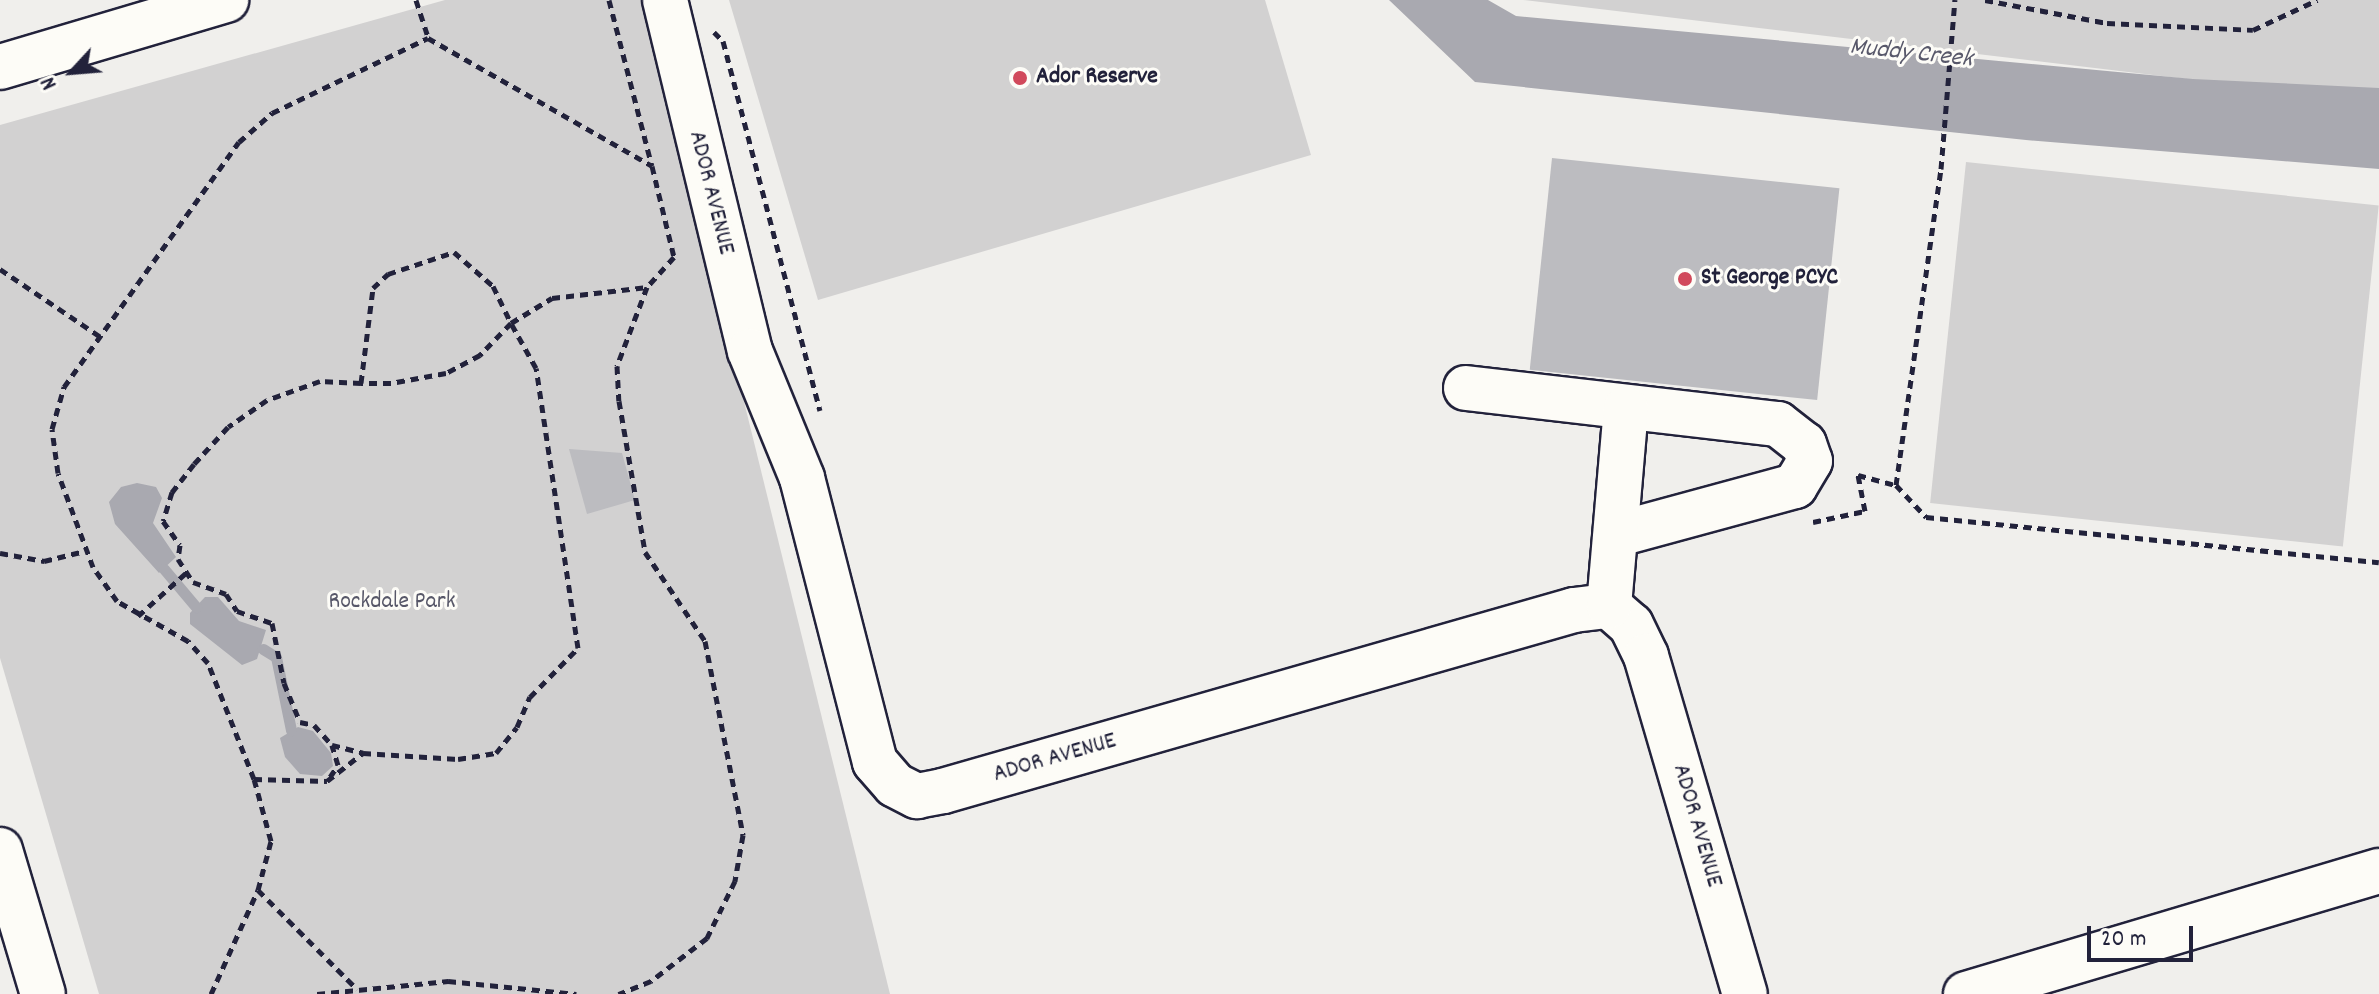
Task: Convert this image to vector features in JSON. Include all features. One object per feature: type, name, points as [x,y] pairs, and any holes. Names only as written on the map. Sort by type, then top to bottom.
[{"type":"street","points":[[0,67],[226,0]]},
{"type":"street","name":"ADOR AVENUE","points":[[665,0],[750,351],[802,478],[875,762],[895,785],[917,796],[943,791],[1574,610],[1609,606],[1631,625],[1646,656],[1745,994]]},
{"type":"street","points":[[1466,388],[1626,409],[1778,424],[1804,444],[1810,461],[1795,486],[1618,534]]},
{"type":"street","points":[[1609,606],[1618,534],[1626,409]]},
{"type":"street","points":[[0,850],[43,994]]},
{"type":"street","points":[[1966,994],[2379,871]]},
{"type":"path","points":[[416,0],[428,38],[652,166]]},
{"type":"path","points":[[609,0],[674,257],[647,287],[617,366],[645,552],[705,641],[743,835],[735,881],[707,938],[651,981],[619,994]]},
{"type":"path","points":[[1896,485],[1941,169],[1955,0]]},
{"type":"path","points":[[1985,0],[2107,23],[2253,30],[2317,0]]},
{"type":"path","name":"ADOR AVENUE","points":[[708,25],[723,41],[821,413]]},
{"type":"path","points":[[211,994],[258,890],[271,841],[254,779],[208,663],[188,641],[138,616],[117,601],[85,551],[58,473],[52,429],[64,387],[239,142],[272,113],[428,38]]},
{"type":"path","points":[[332,745],[363,753],[458,759],[496,753],[530,697],[578,648],[536,368],[493,286],[454,252],[388,274],[373,288],[361,383]]},
{"type":"path","points":[[0,269],[101,337]]},
{"type":"path","points":[[327,781],[338,765],[332,745],[314,725],[300,722],[284,683],[272,623],[237,611],[226,594],[193,582],[178,559],[180,545],[163,521],[172,492],[211,446],[267,400],[320,381],[361,383],[446,373],[480,355],[511,323],[552,298],[647,287]]},
{"type":"path","points":[[1858,475],[1896,485],[1926,517],[2379,562]]},
{"type":"path","points":[[0,553],[44,561],[85,551]]},
{"type":"path","points":[[138,616],[187,572]]},
{"type":"path","points":[[254,779],[327,781],[363,753]]},
{"type":"path","points":[[258,890],[357,990]]},
{"type":"path","points":[[317,994],[448,981],[576,994]]},
{"type":"green space","name":"Rockdale Park","points":[[445,0],[645,0],[890,994],[99,994],[0,658],[0,125]]},
{"type":"green space","name":"Ador Reserve","points":[[729,0],[1265,0],[1311,155],[818,300]]},
{"type":"green space","points":[[1523,0],[2379,0],[2379,89],[2195,80]]},
{"type":"green space","points":[[1966,162],[2379,205],[2343,547],[1930,503]]},
{"type":"water","name":"Muddy Creek","points":[[1389,0],[1488,0],[1516,16],[2193,79],[2379,88],[2379,169],[2026,140],[1475,82]]},
{"type":"water","points":[[137,483],[156,487],[162,498],[153,523],[176,557],[159,573],[115,524],[109,502],[121,487]]},
{"type":"water","points":[[205,597],[218,597],[239,621],[266,630],[257,659],[242,665],[190,624],[190,613]]},
{"type":"water","points":[[298,727],[313,731],[331,753],[333,766],[322,776],[300,774],[285,757],[280,738]]},
{"type":"building","name":"St George PCYC","points":[[1552,158],[1839,188],[1817,400],[1530,370]]},
{"type":"building","points":[[569,449],[622,453],[635,500],[587,514]]},
{"type":"waterway","points":[[164,569],[196,607]]},
{"type":"waterway","points":[[263,649],[276,657],[291,730]]},
{"type":"place","name":"Ador Reserve","points":[[1020,78]]},
{"type":"place","name":"St George PCYC","points":[[1685,279]]}]
